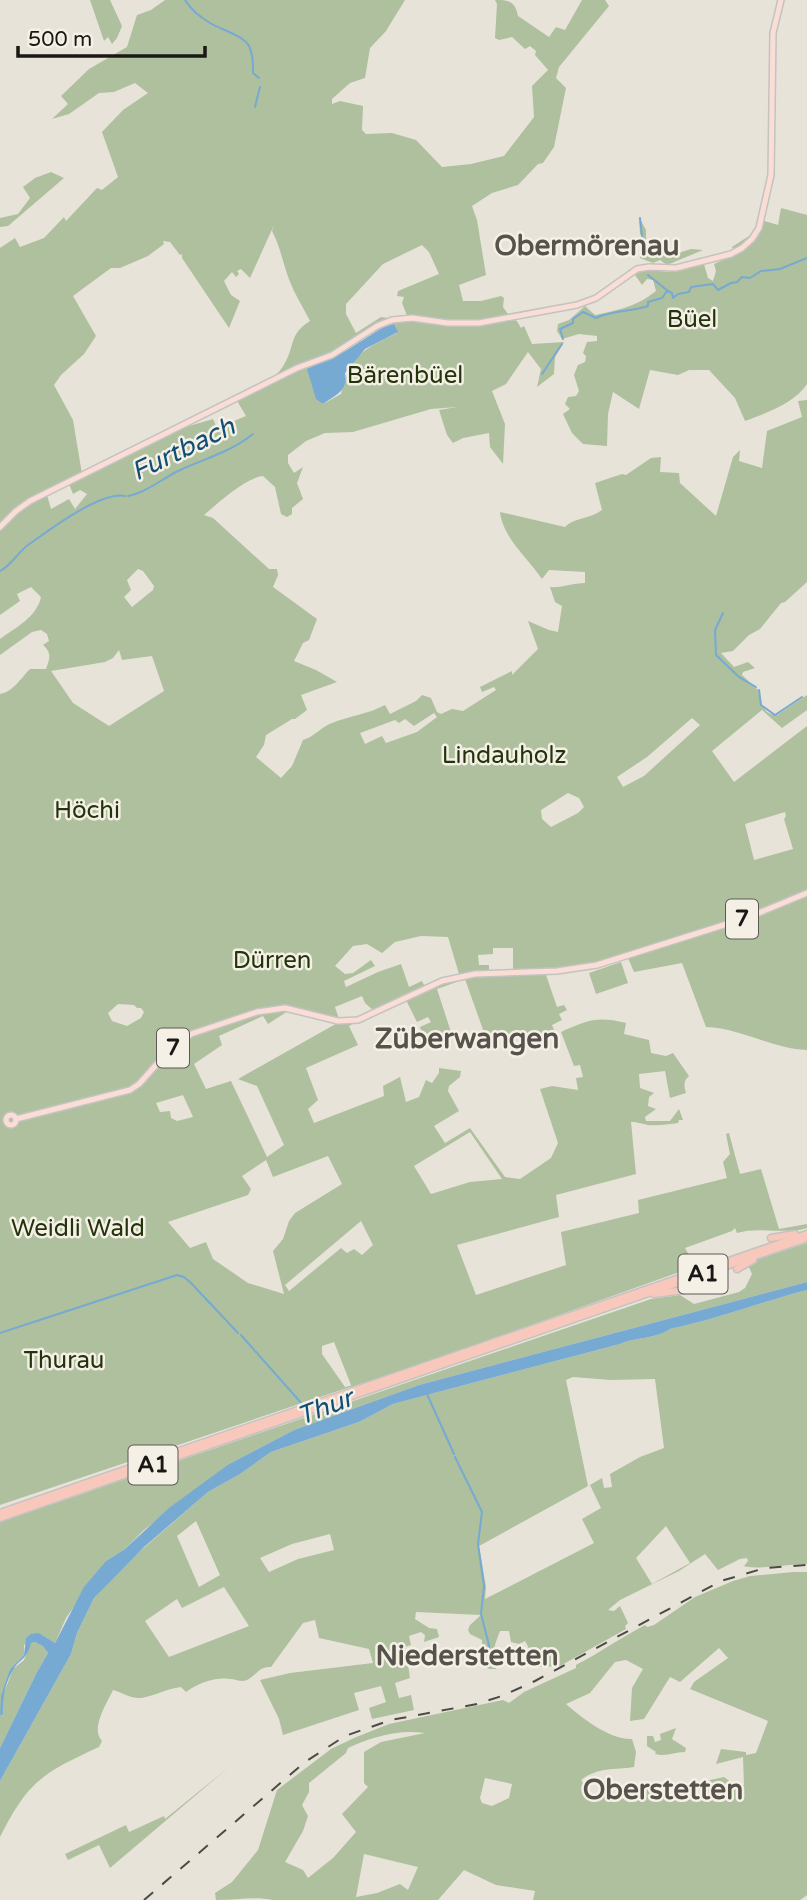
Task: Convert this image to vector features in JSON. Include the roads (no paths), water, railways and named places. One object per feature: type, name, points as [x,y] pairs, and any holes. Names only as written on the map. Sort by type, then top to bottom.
[{"type":"highway","points":[[771,1238],[807,1235]]},
{"type":"highway","name":"A1","points":[[737,1269],[807,1235]]},
{"type":"highway","name":"A1","points":[[0,1516],[807,1235]]},
{"type":"highway","name":"A1","points":[[307,1409],[783,1247]]},
{"type":"highway","name":"A1","points":[[660,1284],[708,1262]]},
{"type":"highway","name":"A1","points":[[622,1302],[684,1290]]},
{"type":"main road","points":[[0,527],[14,512],[30,501],[285,374],[334,354],[383,323],[409,318],[471,324],[517,317],[584,303],[596,298],[636,269],[676,268],[736,252],[752,239],[760,224],[771,175],[773,28],[780,0]]},
{"type":"main road","name":"7","points":[[0,1126],[7,1123],[9,1115],[16,1119],[132,1089],[165,1055],[191,1034],[262,1010],[285,1008],[341,1021],[358,1020],[429,986],[453,978],[557,971],[597,965],[749,917],[807,893]]},
{"type":"water","points":[[394,324],[398,332],[365,349],[345,373],[345,384],[340,391],[323,404],[316,399],[307,369],[347,350],[385,326]]},
{"type":"water","points":[[807,1282],[807,1290],[670,1329],[659,1335],[393,1404],[359,1422],[271,1452],[208,1492],[144,1547],[94,1598],[77,1633],[71,1654],[0,1781],[0,1748],[48,1653],[43,1646],[31,1643],[27,1653],[8,1680],[3,1714],[0,1716],[1,1696],[10,1669],[24,1655],[26,1638],[39,1633],[55,1643],[84,1587],[106,1561],[125,1549],[169,1508],[229,1464],[294,1430],[419,1385]]},
{"type":"waterway","points":[[185,0],[203,18],[246,42],[252,55],[253,73],[259,78]]},
{"type":"waterway","points":[[255,107],[260,87]]},
{"type":"waterway","points":[[640,218],[642,236]]},
{"type":"waterway","points":[[563,339],[560,329],[573,323],[573,319],[583,312],[596,318],[648,306],[648,302],[662,298],[667,291],[672,293],[673,298],[689,292],[691,287],[713,284],[718,290],[742,277],[750,278],[761,271],[780,269],[807,258]]},
{"type":"waterway","points":[[648,275],[668,291]]},
{"type":"waterway","points":[[542,374],[562,344]]},
{"type":"waterway","name":"Furtbach","points":[[128,496],[226,450],[253,434]]},
{"type":"waterway","name":"Furtbach","points":[[0,571],[28,545],[75,513],[103,499],[125,496]]},
{"type":"waterway","points":[[723,613],[715,630],[716,655],[739,677],[756,687]]},
{"type":"waterway","points":[[759,690],[761,705],[775,715],[802,697]]},
{"type":"waterway","points":[[0,1333],[177,1275],[191,1283],[238,1333]]},
{"type":"waterway","name":"Thur","points":[[241,1335],[303,1405]]},
{"type":"waterway","points":[[427,1394],[454,1454]]},
{"type":"waterway","points":[[455,1457],[482,1512],[478,1544],[484,1586],[481,1614],[489,1645],[489,1659]]},
{"type":"railway","points":[[144,1900],[305,1762],[345,1736],[391,1720],[477,1704],[502,1696],[721,1581],[765,1568],[807,1565]]},
{"type":"district","name":"Obermörenau","points":[[587,246]]},
{"type":"district","name":"Züberwangen","points":[[467,1039]]},
{"type":"district","name":"Niederstetten","points":[[467,1656]]},
{"type":"district","name":"Oberstetten","points":[[663,1790]]},
{"type":"park label","name":"Büel","points":[[692,319]]},
{"type":"park label","name":"Bärenbüel","points":[[405,375]]},
{"type":"park label","name":"Lindauholz","points":[[504,755]]},
{"type":"park label","name":"Höchi","points":[[87,810]]},
{"type":"park label","name":"Dürren","points":[[272,960]]},
{"type":"park label","name":"Weidli Wald","points":[[78,1228]]},
{"type":"park label","name":"Thurau","points":[[64,1360]]}]
